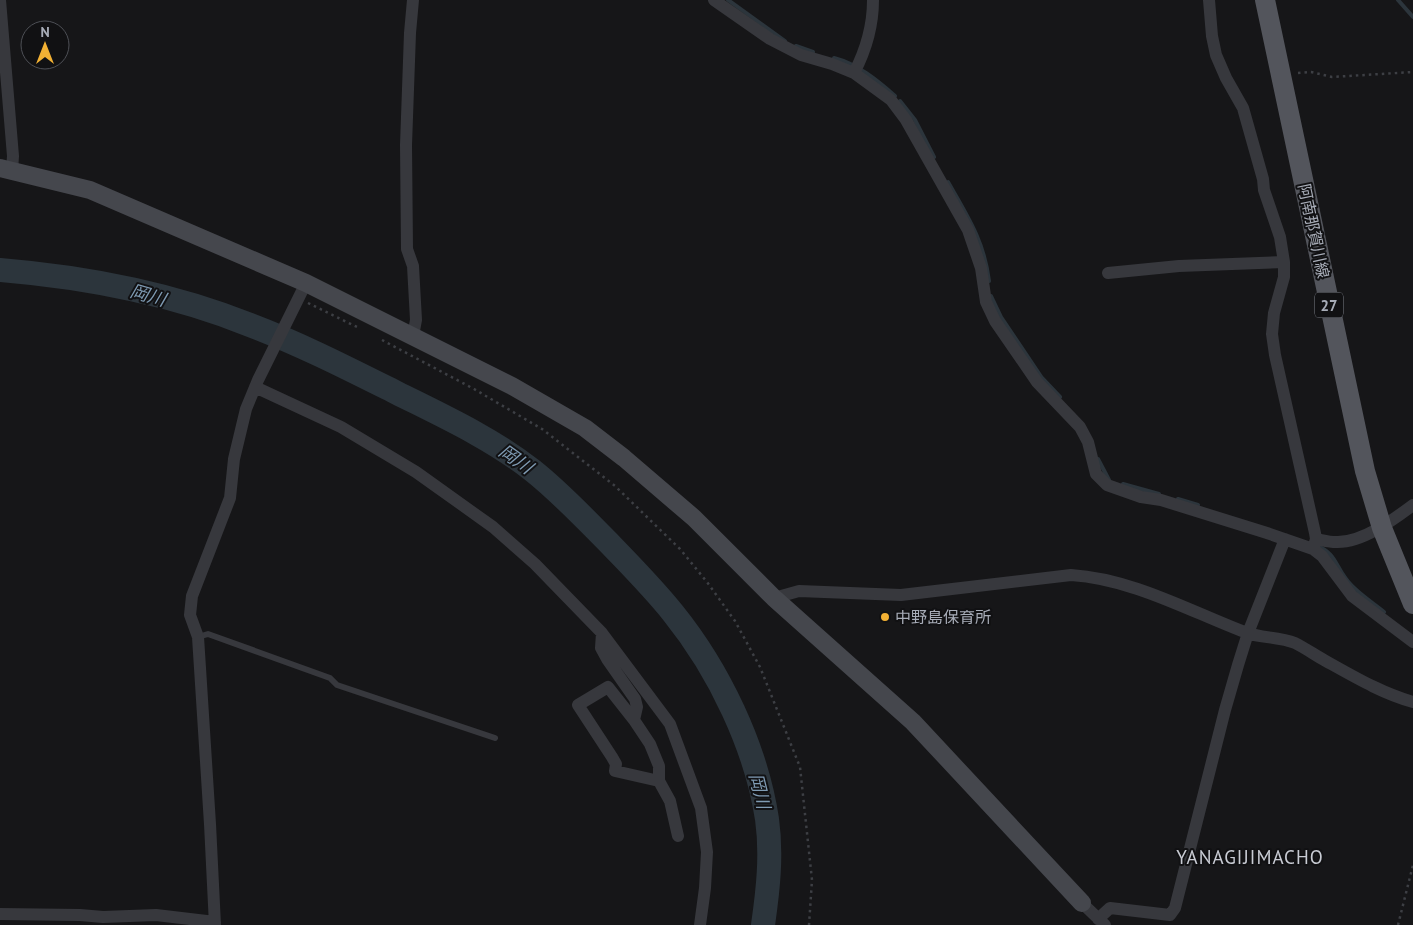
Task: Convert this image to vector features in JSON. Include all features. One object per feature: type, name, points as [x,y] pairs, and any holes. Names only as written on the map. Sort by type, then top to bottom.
[{"type":"main road","name":"阿南那賀川線","points":[[1265,0],[1360,452],[1382,528],[1413,604]]},
{"type":"street","points":[[0,0],[13,156],[6,169],[90,190],[300,295],[413,336],[512,386],[585,428],[624,458],[694,518],[774,598],[913,722],[1102,922],[1110,908],[1170,915],[1175,908],[1225,710],[1248,633],[1285,539]]},
{"type":"street","points":[[413,0],[406,145],[407,249],[413,266],[416,320],[413,336]]},
{"type":"street","points":[[714,0],[770,39],[801,55],[854,73],[890,100],[906,120],[968,230],[981,268],[986,302],[995,321],[1037,382],[1080,427],[1088,442],[1096,474],[1107,486],[1141,497],[1161,500],[1285,539],[1315,544],[1350,540],[1382,528],[1413,505]]},
{"type":"street","points":[[854,73],[864,53],[873,16],[874,0]]},
{"type":"street","points":[[1209,0],[1212,36],[1216,55],[1226,78],[1243,108],[1263,179],[1264,190],[1280,237],[1284,277],[1274,313],[1272,334],[1315,544],[1352,596],[1413,642]]},
{"type":"street","points":[[1108,273],[1179,266],[1284,262]]},
{"type":"street","points":[[0,914],[80,915],[103,918],[156,915],[215,924],[198,637],[190,615],[192,596],[230,498],[234,459],[246,409],[256,384],[300,295]]},
{"type":"street","points":[[256,384],[341,427],[424,478],[493,527],[536,564],[602,633],[670,724],[701,808],[707,852],[700,925]]},
{"type":"street","points":[[774,598],[799,591],[901,594],[1071,575],[1092,577],[1127,586],[1196,611],[1248,633],[1294,643],[1365,683],[1413,702]]},
{"type":"street","points":[[602,633],[601,648],[635,699],[637,707],[634,720]]},
{"type":"street","points":[[660,781],[615,770],[616,764],[578,704],[608,688],[634,720],[650,744],[659,766],[660,781],[670,801],[678,836]]},
{"type":"lane","points":[[198,637],[208,634],[330,678],[337,685],[496,738]]},
{"type":"path","points":[[1282,75],[1311,72],[1332,77],[1413,72]]},
{"type":"path","points":[[300,295],[358,328]]},
{"type":"path","points":[[374,336],[474,388],[542,429],[615,486],[680,550],[707,582],[735,621],[760,667],[800,767],[812,880],[809,925]]},
{"type":"path","points":[[1398,925],[1413,866]]},
{"type":"waterway","points":[[728,0],[785,41]]},
{"type":"waterway","points":[[1398,0],[1413,17]]},
{"type":"waterway","points":[[796,46],[813,52]]},
{"type":"waterway","points":[[834,58],[859,68],[895,96]]},
{"type":"waterway","points":[[900,101],[915,120],[934,157]]},
{"type":"waterway","points":[[948,182],[979,241],[989,281]]},
{"type":"waterway","name":"岡川","points":[[0,270],[64,277],[127,288],[189,304],[250,325],[324,357],[449,419],[516,458],[542,478],[572,505],[642,577],[665,604],[690,635],[706,659],[733,710],[754,764],[767,819],[768,886],[763,925]]},
{"type":"waterway","points":[[991,296],[1001,317],[1042,378],[1060,397]]},
{"type":"waterway","points":[[1098,459],[1109,480]]},
{"type":"waterway","points":[[1123,484],[1159,494]]},
{"type":"waterway","points":[[1178,499],[1198,505]]},
{"type":"waterway","points":[[1316,545],[1331,555],[1354,588],[1384,612]]},
{"type":"place","name":"中野島保育所","points":[[885,617]]},
{"type":"district","name":"YANAGIJIMACHO","points":[[1250,857]]}]
